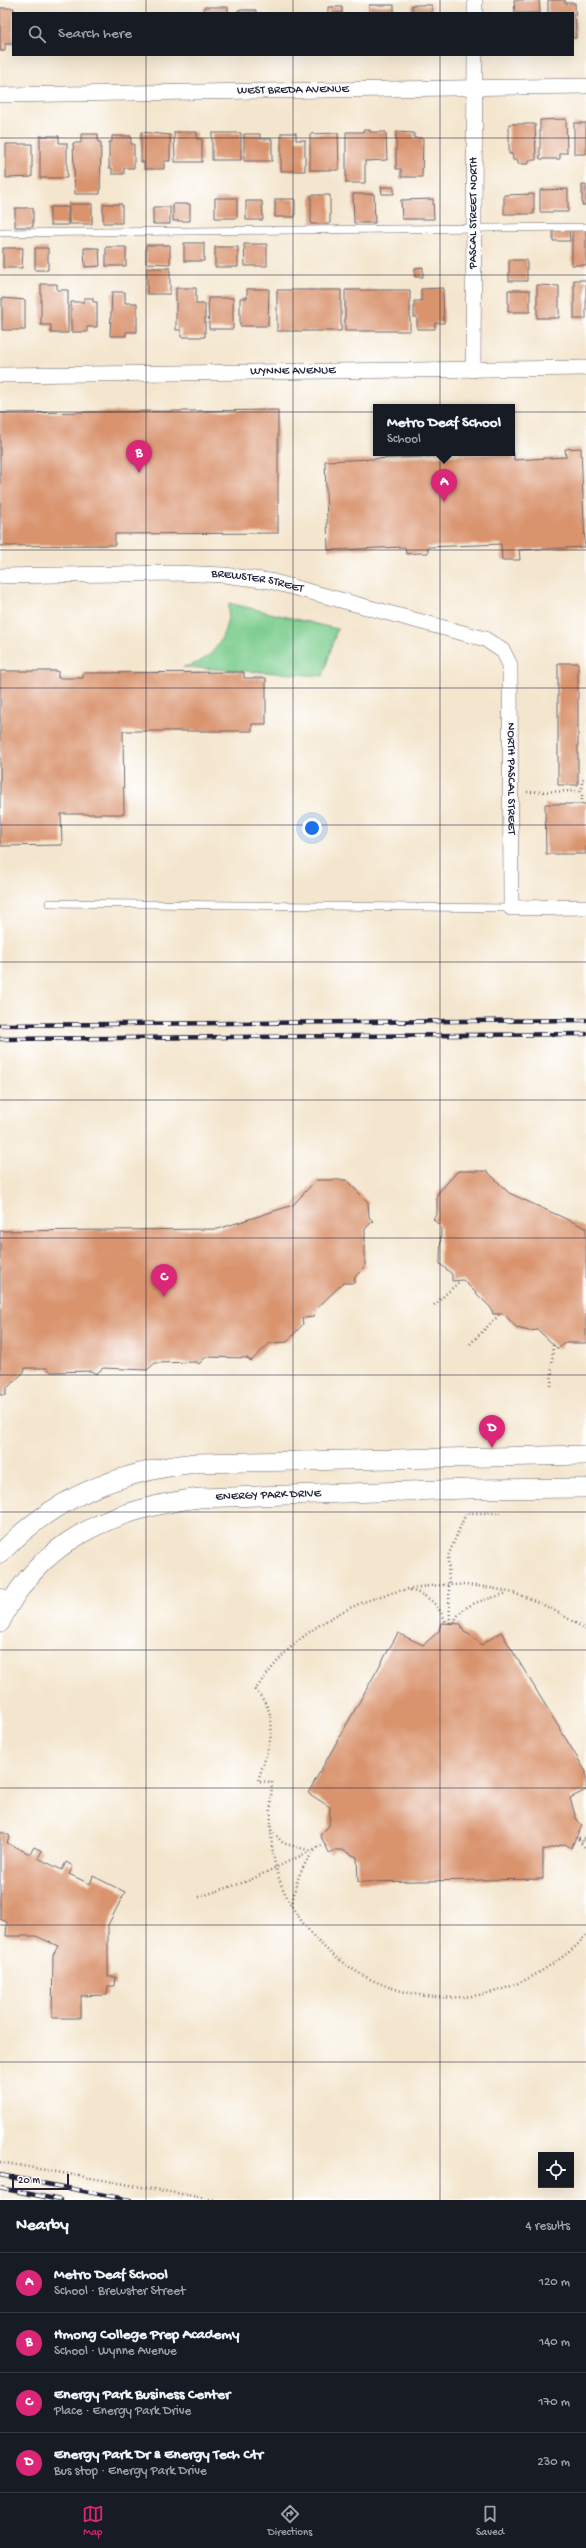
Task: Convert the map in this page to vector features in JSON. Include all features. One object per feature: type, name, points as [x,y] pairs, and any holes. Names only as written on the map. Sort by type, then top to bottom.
[{"type":"street","points":[[475,0],[475,12]]},
{"type":"street","name":"PASCAL STREET NORTH","points":[[473,370],[475,56]]},
{"type":"street","name":"WEST BREDA AVENUE","points":[[0,95],[586,86]]},
{"type":"street","name":"WYNNE AVENUE","points":[[0,375],[586,368]]},
{"type":"street","name":"BREWSTER STREET","points":[[0,576],[180,574],[224,575],[270,581],[485,638],[503,651]]},
{"type":"street","name":"NORTH PASCAL STREET","points":[[503,651],[510,665],[511,908]]},
{"type":"street","points":[[511,908],[586,907]]},
{"type":"street","points":[[0,1554],[16,1538],[61,1505],[99,1486],[145,1470],[195,1463],[586,1455]]},
{"type":"street","name":"ENERGY PARK DRIVE","points":[[0,1623],[5,1599],[70,1540],[113,1517],[165,1502],[199,1498],[462,1489],[586,1488]]},
{"type":"lane","points":[[0,233],[586,227]]},
{"type":"lane","points":[[49,903],[511,908]]},
{"type":"path","points":[[582,804],[582,781],[586,778]]},
{"type":"path","points":[[510,792],[582,791]]},
{"type":"path","points":[[434,1305],[460,1281]]},
{"type":"path","points":[[470,1344],[500,1314]]},
{"type":"path","points":[[551,1386],[553,1345]]},
{"type":"path","points":[[501,1513],[466,1513],[448,1556],[452,1623],[457,1614],[465,1608],[508,1593]]},
{"type":"path","points":[[586,1630],[548,1607],[529,1599],[487,1588],[449,1586],[410,1590],[367,1600],[328,1620],[287,1651],[255,1690],[268,1704],[272,1714],[271,1736],[258,1781],[272,1782],[271,1830],[276,1868],[292,1907],[318,1943],[352,1970],[392,1988],[432,1997],[480,1995],[520,1983],[539,1973],[572,1950],[586,1935]]},
{"type":"path","points":[[410,1590],[427,1597],[436,1604],[446,1623]]},
{"type":"path","points":[[271,1830],[283,1843],[311,1851]]},
{"type":"path","points":[[576,1837],[586,1838]]},
{"type":"path","points":[[576,1837],[586,1842]]},
{"type":"path","points":[[576,1837],[586,1849]]},
{"type":"path","points":[[199,1897],[248,1881],[325,1844]]},
{"type":"path","points":[[292,1907],[295,1883],[300,1870],[316,1848]]},
{"type":"path","points":[[0,2162],[215,2200]]},
{"type":"green space","points":[[229,603],[337,629],[323,676],[183,667],[204,659],[218,644],[226,625]]},
{"type":"building","points":[[514,0],[539,0],[540,12],[515,12]]},
{"type":"building","points":[[548,0],[565,0],[565,3],[575,3],[576,38],[574,38],[574,12],[548,12]]},
{"type":"building","points":[[369,5],[394,5],[394,12],[369,12]]},
{"type":"building","points":[[412,5],[432,5],[432,12],[412,12]]},
{"type":"building","points":[[204,7],[228,7],[228,12],[204,12]]},
{"type":"building","points":[[328,7],[342,7],[342,12],[328,12]]},
{"type":"building","points":[[0,8],[14,8],[14,12],[12,12],[12,44],[5,44],[5,51],[0,51]]},
{"type":"building","points":[[238,10],[256,10],[256,12],[238,12]]},
{"type":"building","points":[[566,119],[567,153],[560,153],[560,159],[540,159],[540,120]]},
{"type":"building","points":[[574,123],[586,123],[586,154],[574,154]]},
{"type":"building","points":[[509,124],[535,124],[536,160],[529,160],[529,164],[518,164],[518,160],[513,160],[512,154],[509,154]]},
{"type":"building","points":[[363,130],[370,130],[370,132],[386,132],[387,160],[365,161],[365,183],[346,183],[346,132],[363,132]]},
{"type":"building","points":[[141,132],[170,135],[170,161],[164,161],[164,169],[144,169],[144,162],[141,162]]},
{"type":"building","points":[[174,132],[197,132],[197,139],[202,139],[202,162],[175,162]]},
{"type":"building","points":[[396,132],[414,133],[414,138],[423,138],[422,177],[401,177],[401,169],[396,169]]},
{"type":"building","points":[[212,133],[241,133],[241,160],[212,160]]},
{"type":"building","points":[[281,133],[296,133],[296,140],[305,140],[305,171],[281,171]]},
{"type":"building","points":[[338,133],[339,170],[310,170],[310,134]]},
{"type":"building","points":[[81,134],[98,134],[98,142],[101,142],[100,194],[75,194],[73,143],[81,143]]},
{"type":"building","points":[[244,134],[260,134],[260,139],[272,139],[272,161],[244,161]]},
{"type":"building","points":[[40,136],[59,136],[59,143],[67,143],[67,178],[40,178]]},
{"type":"building","points":[[112,136],[131,136],[131,144],[134,144],[134,168],[124,168],[124,174],[112,174],[112,168],[109,168],[109,142],[112,142]]},
{"type":"building","points":[[6,144],[32,144],[32,177],[6,178]]},
{"type":"building","points":[[582,185],[586,185],[586,205],[582,205]]},
{"type":"building","points":[[381,187],[394,187],[394,194],[382,194]]},
{"type":"building","points":[[568,189],[568,212],[540,212],[540,190]]},
{"type":"building","points":[[353,194],[374,194],[375,223],[354,223]]},
{"type":"building","points":[[534,194],[534,214],[504,214],[504,195]]},
{"type":"building","points":[[311,195],[330,195],[330,224],[311,224]]},
{"type":"building","points":[[215,198],[237,198],[237,218],[215,218]]},
{"type":"building","points":[[275,199],[295,199],[295,217],[275,217]]},
{"type":"building","points":[[433,199],[434,219],[402,219],[401,200]]},
{"type":"building","points":[[246,201],[262,201],[263,220],[246,220]]},
{"type":"building","points":[[69,204],[92,204],[92,224],[69,224]]},
{"type":"building","points":[[103,204],[122,204],[122,223],[103,223]]},
{"type":"building","points":[[173,204],[190,204],[190,221],[173,221]]},
{"type":"building","points":[[50,207],[68,207],[68,225],[50,225]]},
{"type":"building","points":[[153,207],[170,207],[170,224],[153,224]]},
{"type":"building","points":[[15,208],[33,208],[33,227],[15,227]]},
{"type":"building","points":[[553,229],[569,229],[570,241],[553,241]]},
{"type":"building","points":[[572,229],[586,229],[586,265],[572,265]]},
{"type":"building","points":[[184,243],[204,243],[204,261],[184,261]]},
{"type":"building","points":[[244,244],[267,244],[267,266],[245,266]]},
{"type":"building","points":[[146,245],[170,245],[170,264],[146,263]]},
{"type":"building","points":[[106,247],[126,247],[126,266],[106,266]]},
{"type":"building","points":[[215,247],[238,247],[238,267],[215,267]]},
{"type":"building","points":[[3,248],[23,248],[22,268],[3,268]]},
{"type":"building","points":[[35,248],[48,248],[48,270],[35,270]]},
{"type":"building","points":[[84,248],[99,248],[100,266],[85,267]]},
{"type":"building","points":[[509,260],[527,260],[527,281],[509,281]]},
{"type":"building","points":[[423,267],[423,277],[415,277],[415,268]]},
{"type":"building","points":[[147,268],[170,268],[170,294],[147,294]]},
{"type":"building","points":[[574,280],[586,280],[586,319],[574,319]]},
{"type":"building","points":[[41,284],[57,284],[57,290],[68,290],[68,333],[51,333],[51,325],[41,325]]},
{"type":"building","points":[[537,285],[559,286],[559,318],[537,318]]},
{"type":"building","points":[[176,288],[196,288],[196,304],[205,304],[205,337],[181,337],[181,330],[176,330]]},
{"type":"building","points":[[443,288],[444,323],[435,323],[435,329],[417,329],[417,317],[414,317],[414,301],[421,301],[421,289]]},
{"type":"building","points":[[247,289],[269,289],[268,326],[240,326],[240,298],[247,298]]},
{"type":"building","points":[[277,290],[341,290],[341,331],[277,331]]},
{"type":"building","points":[[345,290],[410,290],[410,331],[345,331]]},
{"type":"building","points":[[508,290],[530,290],[530,312],[508,312]]},
{"type":"building","points":[[112,292],[125,292],[125,303],[137,303],[137,332],[126,332],[126,336],[110,336]]},
{"type":"building","points":[[2,298],[25,300],[25,330],[2,330]]},
{"type":"building","points":[[84,298],[93,298],[93,302],[97,302],[97,327],[87,327],[87,332],[71,332],[71,302],[84,302]]},
{"type":"building","points":[[208,298],[233,298],[233,329],[209,329]]},
{"type":"building","points":[[278,410],[278,533],[115,534],[115,545],[0,546],[0,413]]},
{"type":"building","points":[[581,448],[585,547],[519,550],[520,560],[502,560],[501,544],[428,547],[428,553],[406,554],[405,547],[328,550],[325,461],[443,456],[514,456],[514,460],[566,457],[565,449]]},
{"type":"building","points":[[558,663],[578,663],[578,785],[558,785]]},
{"type":"building","points":[[0,671],[58,671],[58,678],[83,678],[83,673],[244,672],[244,678],[266,678],[266,724],[252,724],[252,731],[123,731],[124,814],[61,814],[62,845],[0,846]]},
{"type":"building","points":[[545,804],[586,804],[586,854],[546,854]]},
{"type":"building","points":[[458,1171],[487,1171],[509,1193],[586,1228],[586,1343],[564,1343],[558,1349],[538,1330],[529,1331],[517,1328],[504,1314],[493,1314],[491,1308],[463,1280],[452,1281],[452,1274],[440,1264],[441,1227],[433,1219],[437,1214],[437,1194]]},
{"type":"building","points":[[316,1180],[346,1180],[368,1202],[369,1217],[373,1221],[365,1229],[365,1267],[355,1277],[354,1283],[343,1283],[315,1310],[314,1317],[302,1318],[303,1324],[287,1342],[270,1343],[251,1361],[247,1358],[206,1357],[199,1364],[196,1362],[155,1363],[147,1370],[103,1368],[96,1374],[91,1371],[51,1372],[47,1368],[25,1368],[24,1372],[6,1389],[6,1395],[0,1395],[0,1231],[218,1229],[293,1205]]},
{"type":"building","points":[[441,1623],[461,1624],[464,1632],[474,1637],[481,1645],[501,1632],[586,1772],[586,1790],[570,1798],[576,1818],[582,1826],[571,1848],[565,1844],[543,1850],[543,1879],[358,1882],[357,1857],[342,1850],[335,1850],[330,1854],[320,1835],[329,1826],[330,1807],[308,1793],[398,1633],[423,1645],[439,1631]]},
{"type":"building","points":[[2,1832],[10,1836],[7,1843],[30,1854],[34,1847],[42,1851],[38,1858],[62,1870],[66,1862],[73,1866],[69,1874],[90,1884],[93,1876],[125,1892],[108,1925],[108,1977],[116,1977],[115,1986],[108,1986],[107,1995],[81,1996],[81,2018],[52,2018],[53,1955],[58,1946],[36,1936],[6,1936],[7,1922],[0,1919],[0,1836]]},
{"type":"railway","points":[[0,1025],[586,1020]]},
{"type":"railway","points":[[0,1039],[586,1034]]},
{"type":"railway","points":[[0,2175],[130,2200]]},
{"type":"railway","points":[[0,2188],[60,2200]]},
{"type":"place","name":"Hmong College Prep Academy","points":[[139,473]]},
{"type":"place","name":"Metro Deaf School","points":[[444,502]]},
{"type":"place","name":"Energy Park Business Center","points":[[164,1297]]},
{"type":"place","name":"Energy Park Dr & Energy Tech Ctr","points":[[492,1448]]}]
